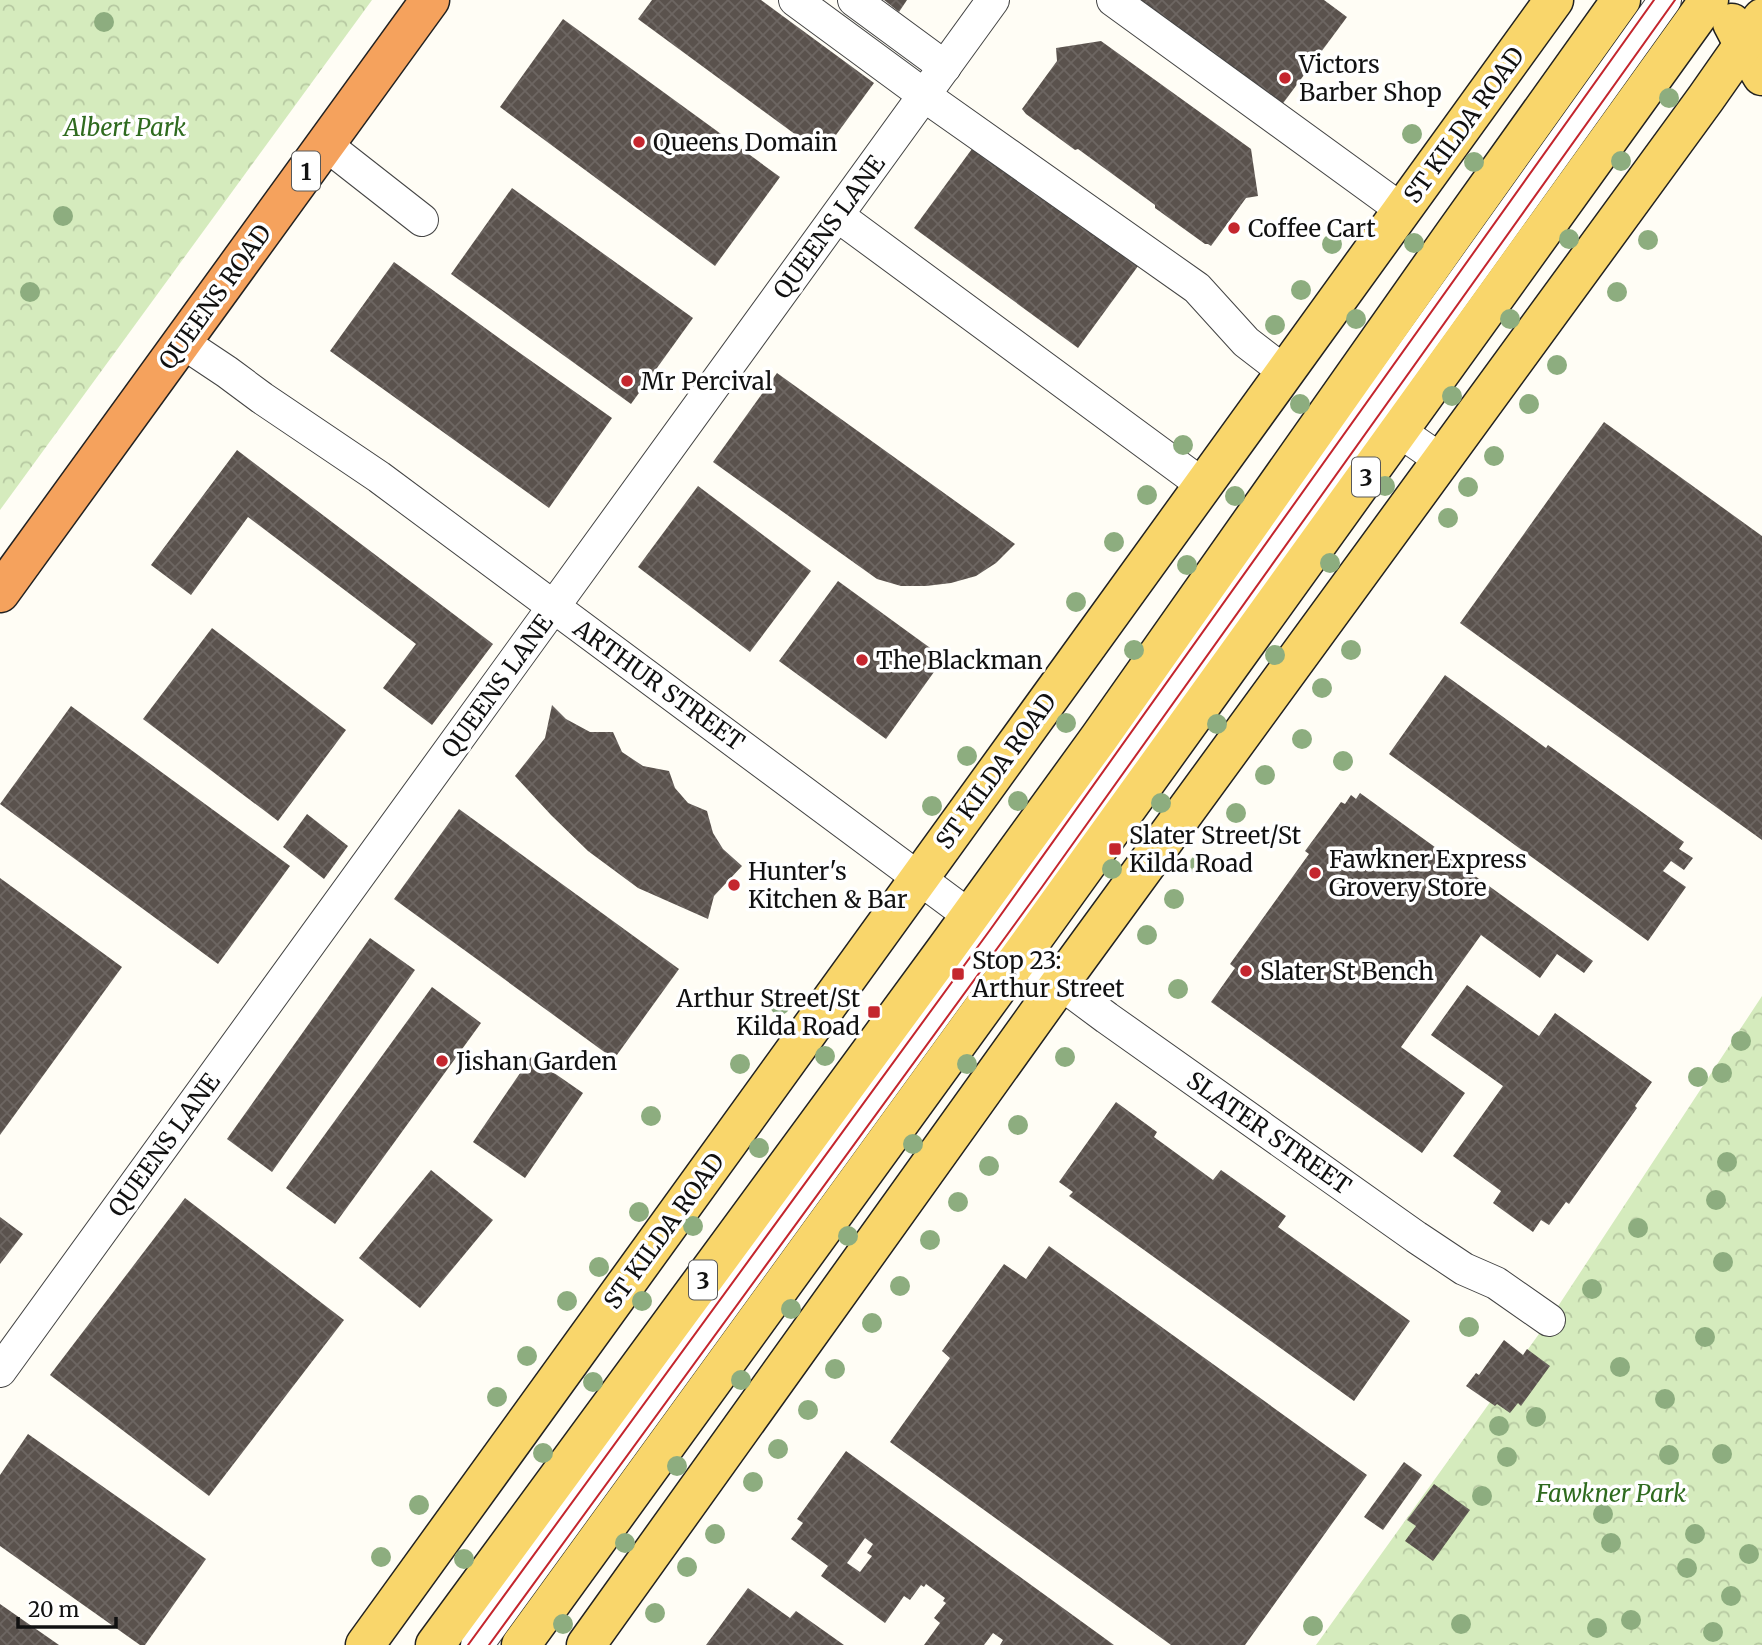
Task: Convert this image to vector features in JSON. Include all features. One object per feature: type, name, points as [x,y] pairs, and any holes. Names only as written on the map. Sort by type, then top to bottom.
[{"type":"highway","name":"QUEENS ROAD","points":[[0,593],[430,0]]},
{"type":"main road","name":"ST KILDA ROAD","points":[[365,1645],[1554,0]]},
{"type":"main road","name":"3","points":[[521,1645],[996,935],[1099,738],[1621,0]]},
{"type":"main road","name":"3","points":[[435,1645],[1399,430],[1709,0]]},
{"type":"main road","points":[[586,1645],[1060,983],[1441,460],[1706,98],[1756,46],[1721,0]]},
{"type":"street","points":[[795,0],[1197,288],[1246,342],[1285,372]]},
{"type":"street","points":[[854,0],[945,66]]},
{"type":"street","name":"QUEENS LANE","points":[[0,1371],[993,0]]},
{"type":"street","points":[[1114,0],[1402,210]]},
{"type":"street","points":[[477,1645],[970,966],[996,935],[1665,0]]},
{"type":"street","points":[[325,144],[422,220]]},
{"type":"street","points":[[838,216],[1203,485]]},
{"type":"street","name":"ARTHUR STREET","points":[[182,342],[379,477],[996,935]]},
{"type":"street","points":[[1399,430],[1441,460]]},
{"type":"street","name":"SLATER STREET","points":[[996,935],[1118,1026],[1416,1237],[1464,1269],[1496,1283],[1549,1320]]},
{"type":"green space","name":"Albert Park","points":[[0,0],[372,0],[0,510]]},
{"type":"green space","name":"Fawkner Park","points":[[1762,996],[1762,1645],[1316,1645],[1549,1320]]},
{"type":"building","points":[[652,0],[761,0],[874,83],[822,154],[638,19]]},
{"type":"building","points":[[884,0],[907,0],[899,12]]},
{"type":"building","points":[[1137,0],[1324,0],[1347,17],[1281,106]]},
{"type":"building","name":"Queens Domain","points":[[563,19],[780,177],[715,266],[500,107]]},
{"type":"building","points":[[1101,41],[1251,149],[1258,196],[1246,198],[1211,246],[1022,109],[1057,61],[1056,48]]},
{"type":"building","points":[[977,142],[1141,262],[1078,348],[914,228]]},
{"type":"building","points":[[512,188],[693,318],[631,404],[451,274]]},
{"type":"building","points":[[394,262],[612,418],[549,508],[330,351]]},
{"type":"building","points":[[777,373],[1015,544],[996,563],[976,576],[951,583],[901,586],[877,579],[713,462]]},
{"type":"building","points":[[1604,422],[1762,536],[1762,840],[1460,623]]},
{"type":"building","points":[[237,450],[493,644],[432,725],[383,688],[416,644],[248,517],[191,595],[151,565]]},
{"type":"building","points":[[698,486],[811,571],[750,652],[638,567]]},
{"type":"building","name":"The Blackman","points":[[838,581],[944,658],[886,739],[779,661]]},
{"type":"building","points":[[212,628],[346,730],[278,821],[143,719]]},
{"type":"building","points":[[1445,675],[1684,842],[1679,849],[1693,858],[1684,870],[1671,861],[1663,871],[1686,887],[1648,941],[1389,754]]},
{"type":"building","points":[[552,705],[566,719],[590,732],[613,732],[622,752],[643,766],[669,771],[675,788],[688,803],[707,811],[713,833],[723,849],[742,866],[714,896],[708,919],[638,888],[588,851],[515,776],[545,738]]},
{"type":"building","points":[[71,706],[290,866],[218,964],[0,804]]},
{"type":"building","points":[[1360,793],[1593,961],[1584,973],[1557,954],[1540,978],[1481,935],[1401,1047],[1465,1093],[1422,1153],[1211,1002],[1235,968],[1230,964],[1309,854],[1305,851],[1341,802],[1345,804],[1351,795],[1356,799]]},
{"type":"building","points":[[459,809],[679,969],[614,1059],[394,899]]},
{"type":"building","points":[[307,814],[348,846],[324,879],[283,847]]},
{"type":"building","points":[[0,878],[122,967],[0,1135]]},
{"type":"building","points":[[370,938],[415,970],[272,1172],[227,1139]]},
{"type":"building","points":[[1467,985],[1539,1036],[1555,1013],[1652,1082],[1635,1106],[1637,1108],[1569,1204],[1566,1202],[1549,1225],[1541,1220],[1533,1232],[1493,1203],[1501,1191],[1453,1156],[1503,1086],[1431,1035]]},
{"type":"building","points":[[432,987],[481,1023],[335,1224],[286,1188]]},
{"type":"building","points":[[531,1057],[583,1093],[525,1178],[473,1142]]},
{"type":"building","points":[[1116,1102],[1157,1132],[1154,1137],[1213,1180],[1221,1170],[1286,1216],[1278,1227],[1410,1321],[1354,1401],[1069,1196],[1073,1192],[1059,1182]]},
{"type":"building","points":[[431,1170],[493,1220],[420,1308],[359,1258]]},
{"type":"building","points":[[185,1198],[344,1320],[209,1496],[50,1375]]},
{"type":"building","points":[[0,1217],[23,1234],[0,1264]]},
{"type":"building","points":[[1049,1246],[1367,1475],[1245,1645],[1171,1645],[890,1442],[950,1358],[942,1351],[1004,1264],[1026,1279]]},
{"type":"building","points":[[1504,1340],[1523,1355],[1527,1349],[1550,1366],[1521,1406],[1518,1403],[1510,1413],[1466,1386],[1476,1373],[1479,1375]]},
{"type":"building","points":[[28,1434],[206,1559],[145,1645],[140,1645],[0,1546],[0,1475]]},
{"type":"building","points":[[846,1451],[1114,1645],[1000,1645],[1003,1640],[993,1633],[984,1645],[924,1645],[940,1623],[934,1618],[946,1603],[943,1601],[945,1598],[926,1584],[924,1587],[921,1585],[910,1600],[904,1596],[885,1623],[821,1576],[828,1566],[791,1539],[803,1523],[797,1519]],"holes":[[[865,1538],[873,1544],[867,1553],[872,1556],[860,1572],[847,1563]]]},
{"type":"building","points":[[1404,1462],[1422,1475],[1383,1530],[1364,1517]]},
{"type":"building","points":[[1434,1484],[1470,1510],[1433,1561],[1405,1541],[1416,1526],[1407,1520]]},
{"type":"building","points":[[748,1588],[790,1618],[796,1611],[844,1645],[706,1645]]},
{"type":"building","points":[[0,1604],[59,1645],[0,1645]]},
{"type":"tram line","points":[[468,1645],[990,930],[1654,0]]},
{"type":"tram line","points":[[489,1645],[1042,887],[1675,0]]},
{"type":"place","name":"Victors Barber Shop","points":[[1285,78]]},
{"type":"place","name":"Queens Domain","points":[[639,142]]},
{"type":"place","name":"Coffee Cart","points":[[1234,228]]},
{"type":"place","name":"Mr Percival","points":[[627,381]]},
{"type":"place","name":"The Blackman","points":[[862,660]]},
{"type":"place","name":"Slater Street/St Kilda Road","points":[[1115,849]]},
{"type":"place","name":"Fawkner Express Grovery Store","points":[[1315,873]]},
{"type":"place","name":"Hunter's Kitchen & Bar","points":[[734,885]]},
{"type":"place","name":"Slater St Bench","points":[[1246,971]]},
{"type":"place","name":"Stop 23: Arthur Street","points":[[958,974]]},
{"type":"place","name":"Arthur Street/St Kilda Road","points":[[874,1012]]},
{"type":"place","name":"Jishan Garden","points":[[442,1061]]}]
